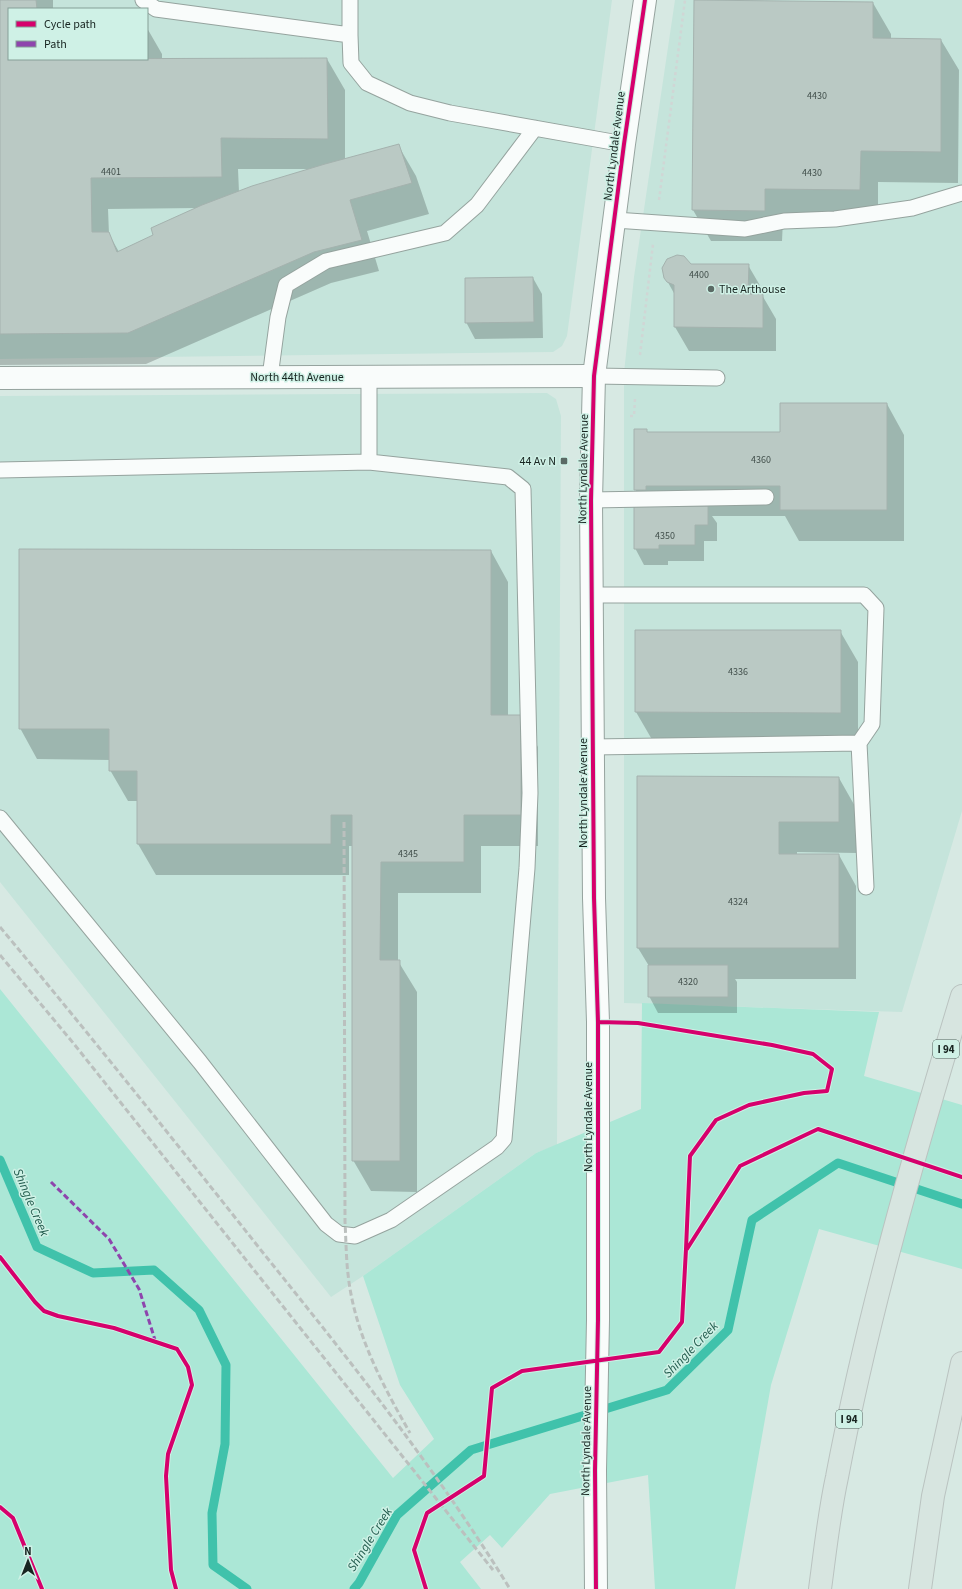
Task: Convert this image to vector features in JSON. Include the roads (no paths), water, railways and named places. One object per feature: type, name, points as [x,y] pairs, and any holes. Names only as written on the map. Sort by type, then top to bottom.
[{"type":"highway","name":"I 94","points":[[820,1589],[836,1478],[865,1346],[888,1251],[962,996]]},
{"type":"highway","points":[[920,1589],[934,1496],[962,1363]]},
{"type":"street","name":"North Lyndale Avenue","points":[[596,1589],[595,1470],[598,1320],[598,1022],[594,898],[592,746],[592,500],[594,376],[624,144],[645,0]]},
{"type":"street","name":"North 44th Avenue","points":[[0,378],[594,376]]},
{"type":"lane","points":[[143,0],[156,9],[350,35]]},
{"type":"lane","points":[[350,0],[351,63],[367,83],[410,103],[450,113],[624,144]]},
{"type":"lane","points":[[270,377],[278,317],[286,285],[326,261],[445,233],[477,205],[535,128]]},
{"type":"lane","points":[[615,220],[745,229],[784,221],[835,219],[912,208],[962,193]]},
{"type":"lane","points":[[369,376],[369,462]]},
{"type":"lane","points":[[594,376],[717,378]]},
{"type":"lane","points":[[0,470],[369,462],[508,477],[523,489],[530,793],[527,868],[504,1139],[497,1147],[391,1220],[355,1236],[339,1234],[326,1224],[200,1062],[0,818]]},
{"type":"lane","points":[[592,500],[766,497]]},
{"type":"lane","points":[[592,595],[864,595],[876,608],[872,724],[859,743],[866,887]]},
{"type":"lane","points":[[592,746],[859,743]]},
{"type":"waterway","name":"Shingle Creek","points":[[0,1160],[37,1247],[93,1273],[154,1270],[199,1310],[226,1365],[225,1444],[212,1513],[213,1565],[247,1589]]},
{"type":"waterway","name":"Shingle Creek","points":[[354,1589],[359,1583],[397,1515],[471,1450],[667,1390],[728,1330],[752,1220],[838,1163],[962,1204]]},
{"type":"railway","points":[[344,822],[345,1222],[348,1274],[351,1295],[363,1337],[389,1396],[410,1433]]},
{"type":"railway","points":[[0,927],[133,1090],[361,1376],[423,1459],[482,1545],[510,1589]]},
{"type":"railway","points":[[0,955],[74,1044],[493,1570]]},
{"type":"place","name":"The Arthouse","points":[[711,289]]},
{"type":"place","name":"44 Av N","points":[[564,461]]}]
